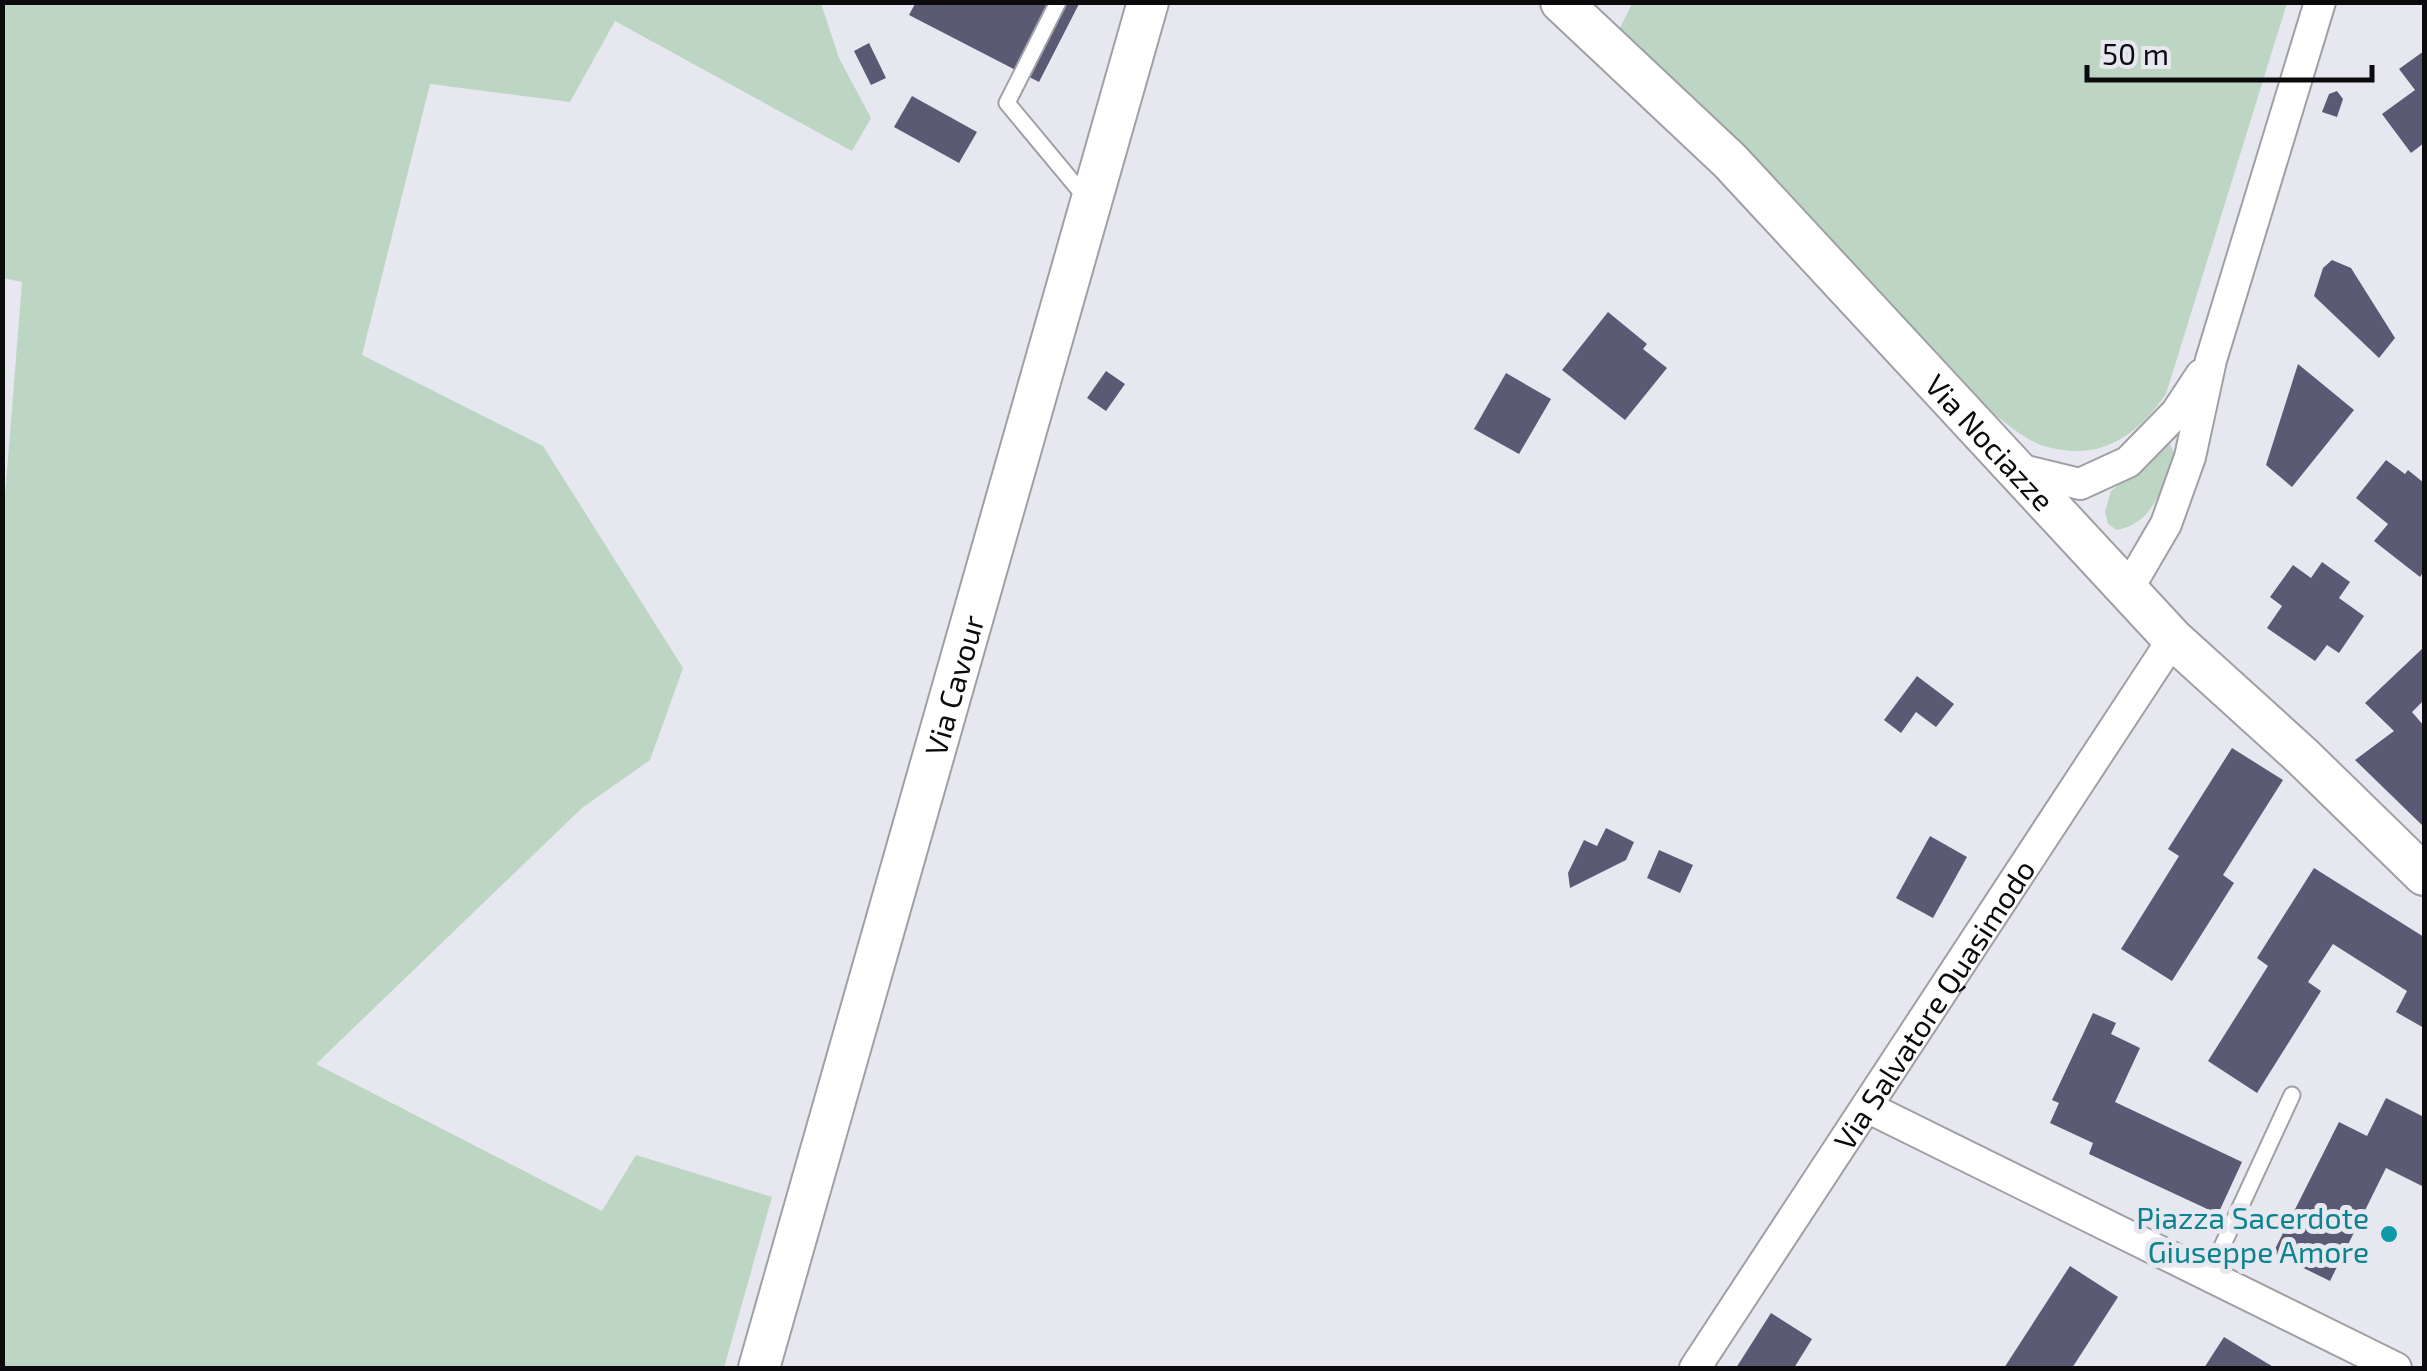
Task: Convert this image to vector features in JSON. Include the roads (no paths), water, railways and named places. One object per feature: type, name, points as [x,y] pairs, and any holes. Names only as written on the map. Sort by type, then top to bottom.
[{"type":"street","name":"Via Cavour","points":[[759,1368],[1148,2]]},
{"type":"street","name":"Via Nociazze","points":[[1561,2],[1730,161],[2173,639],[2302,756],[2424,875]]},
{"type":"street","points":[[2128,589],[2166,524],[2190,457],[2211,360],[2320,2]]},
{"type":"street","points":[[2012,468],[2080,484],[2128,462],[2176,413],[2211,360]]},
{"type":"street","points":[[2073,532],[2080,484]]},
{"type":"street","name":"Via Salvatore Quasimodo","points":[[1695,1368],[2173,639]]},
{"type":"street","points":[[1869,1108],[2396,1368]]},
{"type":"lane","points":[[1058,2],[1007,103],[1091,204]]},
{"type":"lane","points":[[2208,1277],[2292,1095]]},
{"type":"place","name":"Piazza Sacerdote Giuseppe Amore","points":[[2389,1234]]}]
